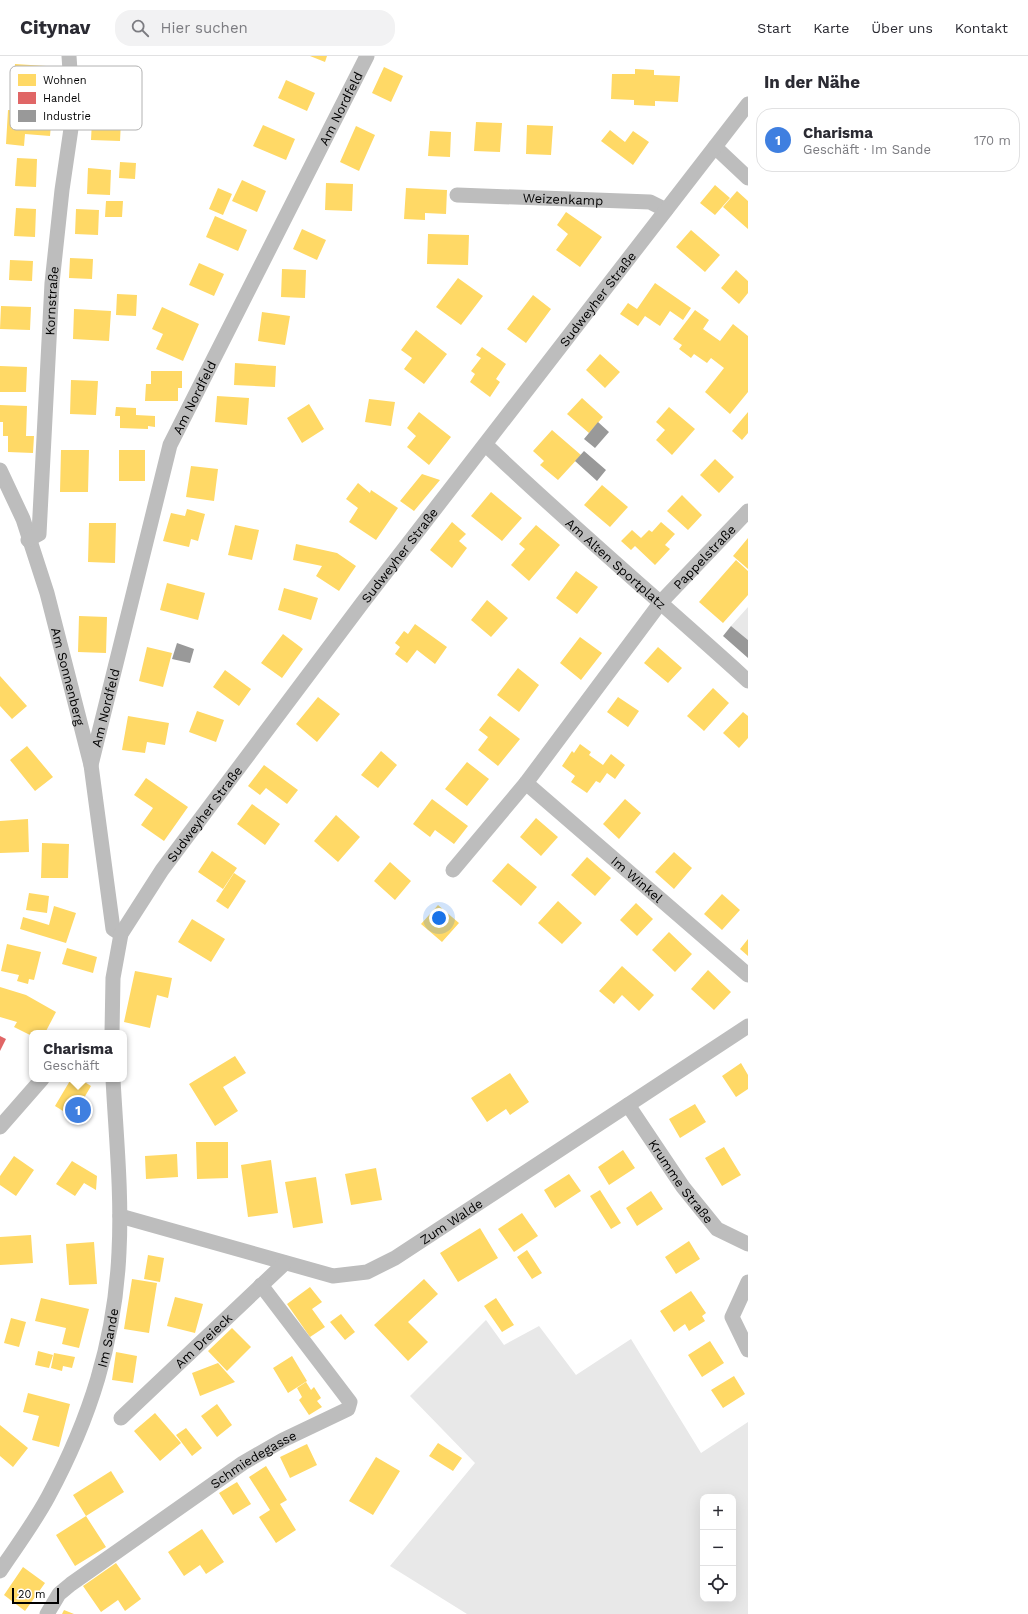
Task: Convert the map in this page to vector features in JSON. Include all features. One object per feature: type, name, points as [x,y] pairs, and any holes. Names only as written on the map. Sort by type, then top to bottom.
[{"type":"street","name":"Kornstraße","points":[[69,56],[70,66]]},
{"type":"street","name":"Am Nordfeld","points":[[91,764],[170,444],[367,56]]},
{"type":"street","name":"Sudweyher Straße","points":[[112,1030],[112,978],[121,934],[162,870],[363,602],[486,445],[596,299],[748,104]]},
{"type":"street","name":"Kornstraße","points":[[28,540],[39,534],[52,283],[62,190],[71,130]]},
{"type":"street","points":[[715,147],[748,178]]},
{"type":"street","name":"Weizenkamp","points":[[457,195],[650,202],[666,210]]},
{"type":"street","name":"Am Alten Sportplatz","points":[[486,445],[584,536],[661,602],[748,681]]},
{"type":"street","name":"Am Sonnenberg","points":[[0,470],[23,518],[28,540],[47,593],[91,764],[113,929],[121,934]]},
{"type":"street","name":"Pappelstraße","points":[[661,602],[748,511]]},
{"type":"street","points":[[453,870],[526,783],[661,602]]},
{"type":"street","name":"Im Winkel","points":[[526,783],[748,974]]},
{"type":"street","name":"Zum Walde","points":[[120,1216],[333,1276],[367,1272],[395,1258],[748,1026]]},
{"type":"street","points":[[0,1127],[39,1082]]},
{"type":"street","name":"Im Sande","points":[[0,1571],[48,1498],[86,1418],[101,1371],[109,1336],[119,1252],[120,1216],[113,1082]]},
{"type":"street","name":"Krumme Straße","points":[[628,1105],[683,1187],[717,1229],[748,1244]]},
{"type":"street","name":"Am Dreieck","points":[[121,1418],[285,1263]]},
{"type":"street","points":[[748,1282],[732,1317],[748,1350]]},
{"type":"street","name":"Schmiedegasse","points":[[47,1614],[59,1594],[71,1584],[243,1463],[283,1440],[348,1409],[350,1402],[261,1286]]},
{"type":"shaded area","points":[[748,607],[748,640],[731,626]]},
{"type":"shaded area","points":[[486,1320],[504,1345],[539,1326],[576,1375],[631,1339],[701,1453],[748,1422],[748,1614],[467,1614],[390,1566],[475,1463],[410,1396]]},
{"type":"building: Wohnen","points":[[310,56],[327,56],[325,62]]},
{"type":"building: Wohnen","points":[[15,64],[46,66],[15,66]]},
{"type":"building: Wohnen","points":[[384,67],[403,76],[391,102],[372,93]]},
{"type":"building: Wohnen","points":[[635,69],[654,70],[654,75],[680,76],[678,102],[655,101],[655,106],[634,105],[634,100],[611,99],[612,74],[635,74]]},
{"type":"building: Wohnen","points":[[286,80],[315,93],[307,111],[278,98]]},
{"type":"building: Wohnen","points":[[8,110],[10,110],[10,130],[51,130],[50,136],[25,134],[24,146],[6,144]]},
{"type":"building: Wohnen","points":[[476,122],[502,123],[500,152],[474,151]]},
{"type":"building: Wohnen","points":[[263,125],[295,139],[286,160],[253,146]]},
{"type":"building: Wohnen","points":[[527,125],[553,126],[551,155],[526,154]]},
{"type":"building: Wohnen","points":[[356,126],[375,135],[359,171],[340,162]]},
{"type":"building: Wohnen","points":[[92,130],[121,130],[120,141],[91,140]]},
{"type":"building: Wohnen","points":[[610,130],[625,142],[633,131],[649,142],[633,165],[601,141]]},
{"type":"building: Wohnen","points":[[430,131],[451,132],[450,157],[428,156]]},
{"type":"building: Wohnen","points":[[17,158],[37,159],[36,187],[15,186]]},
{"type":"building: Wohnen","points":[[120,162],[136,163],[135,179],[119,178]]},
{"type":"building: Wohnen","points":[[88,168],[111,170],[110,195],[87,194]]},
{"type":"building: Wohnen","points":[[242,180],[266,191],[257,212],[232,201]]},
{"type":"building: Wohnen","points":[[326,183],[353,184],[352,211],[325,210]]},
{"type":"building: Wohnen","points":[[715,185],[730,198],[715,215],[700,203]]},
{"type":"building: Wohnen","points":[[218,188],[232,194],[223,215],[209,209]]},
{"type":"building: Wohnen","points":[[406,188],[447,190],[446,214],[425,213],[425,220],[404,219]]},
{"type":"building: Wohnen","points":[[737,191],[748,201],[748,229],[723,207]]},
{"type":"building: Wohnen","points":[[106,201],[123,201],[122,217],[105,217]]},
{"type":"building: Wohnen","points":[[16,208],[36,209],[35,237],[14,236]]},
{"type":"building: Wohnen","points":[[76,209],[99,210],[98,235],[75,234]]},
{"type":"building: Wohnen","points":[[566,212],[602,237],[580,267],[556,250],[568,234],[557,225]]},
{"type":"building: Wohnen","points":[[215,216],[247,230],[238,251],[206,237]]},
{"type":"building: Wohnen","points":[[302,229],[326,240],[317,260],[293,249]]},
{"type":"building: Wohnen","points":[[691,230],[720,255],[705,272],[676,247]]},
{"type":"building: Wohnen","points":[[428,234],[469,235],[468,265],[427,264]]},
{"type":"building: Wohnen","points":[[70,258],[93,259],[92,279],[69,278]]},
{"type":"building: Wohnen","points":[[10,260],[33,261],[32,281],[9,280]]},
{"type":"building: Wohnen","points":[[199,263],[224,274],[214,296],[189,285]]},
{"type":"building: Wohnen","points":[[282,269],[306,270],[305,298],[281,297]]},
{"type":"building: Wohnen","points":[[736,270],[748,281],[748,293],[739,304],[721,288]]},
{"type":"building: Wohnen","points":[[458,278],[483,296],[461,325],[436,307]]},
{"type":"building: Wohnen","points":[[655,283],[691,308],[683,320],[670,311],[660,326],[645,316],[638,326],[620,314],[628,303],[637,309]]},
{"type":"building: Wohnen","points":[[117,294],[137,295],[136,316],[116,315]]},
{"type":"building: Wohnen","points":[[533,295],[551,309],[526,343],[507,329]]},
{"type":"building: Wohnen","points":[[1,306],[31,307],[30,330],[0,329]]},
{"type":"building: Wohnen","points":[[162,307],[199,324],[183,361],[156,349],[163,334],[152,329]]},
{"type":"building: Wohnen","points":[[74,309],[111,311],[109,341],[73,339]]},
{"type":"building: Wohnen","points":[[695,310],[709,320],[703,329],[720,341],[733,324],[748,336],[748,392],[730,414],[705,392],[724,368],[711,358],[707,363],[694,354],[691,358],[679,349],[682,345],[673,339]]},
{"type":"building: Wohnen","points":[[262,312],[290,316],[285,345],[258,341]]},
{"type":"building: Wohnen","points":[[416,330],[447,354],[424,384],[404,369],[412,358],[401,350]]},
{"type":"building: Wohnen","points":[[482,347],[506,364],[496,379],[500,382],[490,397],[470,382],[475,374],[471,371],[481,358],[476,355]]},
{"type":"building: Wohnen","points":[[600,354],[620,372],[605,388],[586,370]]},
{"type":"building: Wohnen","points":[[235,363],[276,366],[275,387],[234,385]]},
{"type":"building: Wohnen","points":[[0,366],[27,367],[26,392],[0,392]]},
{"type":"building: Wohnen","points":[[151,371],[182,371],[182,388],[178,388],[178,401],[145,401],[146,384],[151,384]]},
{"type":"building: Wohnen","points":[[71,380],[98,381],[96,415],[70,414]]},
{"type":"building: Wohnen","points":[[217,396],[249,398],[247,425],[215,422]]},
{"type":"building: Wohnen","points":[[582,398],[603,417],[589,433],[567,414]]},
{"type":"building: Wohnen","points":[[369,399],[395,402],[391,426],[365,422]]},
{"type":"building: Wohnen","points":[[309,404],[324,429],[302,443],[287,418]]},
{"type":"building: Wohnen","points":[[0,405],[27,406],[26,436],[34,436],[33,453],[8,452],[8,436],[3,436],[3,422],[0,422]]},
{"type":"building: Wohnen","points":[[116,407],[136,408],[136,415],[155,416],[155,427],[148,426],[148,429],[120,428],[120,416],[115,416]]},
{"type":"building: Wohnen","points":[[669,407],[695,429],[672,455],[656,440],[665,430],[656,422]]},
{"type":"building: Wohnen","points":[[419,412],[451,437],[429,465],[407,447],[416,436],[407,428]]},
{"type":"building: Wohnen","points":[[748,412],[748,433],[742,440],[732,431]]},
{"type":"building: Wohnen","points":[[552,430],[581,455],[558,480],[540,465],[544,461],[533,451]]},
{"type":"building: Wohnen","points":[[61,450],[89,450],[88,492],[60,492]]},
{"type":"building: Wohnen","points":[[119,450],[145,450],[145,481],[119,481]]},
{"type":"building: Wohnen","points":[[715,459],[734,477],[719,493],[700,475]]},
{"type":"building: Wohnen","points":[[191,466],[218,469],[214,501],[186,497]]},
{"type":"building: Wohnen","points":[[422,474],[440,480],[414,511],[400,501]]},
{"type":"building: Wohnen","points":[[358,483],[370,493],[371,490],[398,508],[376,540],[349,522],[358,508],[346,499]]},
{"type":"building: Wohnen","points":[[602,485],[628,507],[610,527],[584,505]]},
{"type":"building: Wohnen","points":[[491,492],[522,518],[502,541],[471,516]]},
{"type":"building: Wohnen","points":[[682,495],[702,515],[688,530],[667,511]]},
{"type":"building: Wohnen","points":[[187,509],[205,514],[198,541],[191,539],[189,547],[163,541],[171,513],[185,516]]},
{"type":"building: Wohnen","points":[[452,522],[466,534],[459,541],[467,548],[452,568],[430,550]]},
{"type":"building: Wohnen","points":[[661,522],[675,534],[665,545],[670,549],[655,565],[635,546],[631,550],[621,541],[632,530],[641,538],[649,530],[652,532]]},
{"type":"building: Wohnen","points":[[89,523],[116,523],[115,563],[88,562]]},
{"type":"building: Wohnen","points":[[235,525],[259,530],[252,560],[228,555]]},
{"type":"building: Wohnen","points":[[536,525],[560,545],[529,581],[511,565],[525,549],[519,544]]},
{"type":"building: Wohnen","points":[[748,538],[748,569],[733,556]]},
{"type":"building: Wohnen","points":[[296,544],[337,553],[356,566],[339,591],[316,576],[322,566],[293,560]]},
{"type":"building: Wohnen","points":[[736,560],[748,571],[748,595],[723,623],[699,602]]},
{"type":"building: Wohnen","points":[[576,571],[598,587],[577,614],[556,598]]},
{"type":"building: Wohnen","points":[[167,583],[205,593],[198,620],[160,610]]},
{"type":"building: Wohnen","points":[[284,588],[318,598],[311,620],[278,610]]},
{"type":"building: Wohnen","points":[[487,600],[508,618],[491,637],[471,620]]},
{"type":"building: Wohnen","points":[[79,616],[107,617],[106,653],[78,652]]},
{"type":"building: Wohnen","points":[[415,624],[447,647],[435,664],[417,650],[407,663],[395,654],[400,647],[395,643],[404,631],[408,634]]},
{"type":"building: Wohnen","points":[[283,634],[303,649],[282,678],[261,663]]},
{"type":"building: Wohnen","points":[[580,637],[602,653],[581,680],[560,663]]},
{"type":"building: Wohnen","points":[[147,647],[172,653],[163,687],[139,681]]},
{"type":"building: Wohnen","points":[[658,647],[682,668],[668,683],[644,663]]},
{"type":"building: Wohnen","points":[[518,668],[539,685],[519,712],[497,695]]},
{"type":"building: Wohnen","points":[[225,670],[251,689],[239,706],[213,687]]},
{"type":"building: Wohnen","points":[[0,676],[27,706],[12,719],[0,706]]},
{"type":"building: Wohnen","points":[[713,688],[729,703],[704,731],[687,716]]},
{"type":"building: Wohnen","points":[[318,697],[340,714],[317,742],[296,724]]},
{"type":"building: Wohnen","points":[[618,697],[639,711],[628,727],[607,712]]},
{"type":"building: Wohnen","points":[[197,711],[224,720],[216,742],[189,732]]},
{"type":"building: Wohnen","points":[[743,712],[748,716],[748,738],[739,748],[723,733]]},
{"type":"building: Wohnen","points":[[128,716],[169,723],[165,745],[147,742],[145,753],[122,750]]},
{"type":"building: Wohnen","points":[[490,716],[520,739],[498,766],[478,750],[488,737],[479,730]]},
{"type":"building: Wohnen","points":[[580,744],[591,752],[589,755],[603,765],[611,754],[625,765],[615,779],[607,773],[600,783],[596,781],[587,793],[571,782],[575,776],[562,766],[572,751],[574,753]]},
{"type":"building: Wohnen","points":[[27,746],[53,777],[35,791],[10,760]]},
{"type":"building: Wohnen","points":[[381,751],[397,765],[378,788],[361,775]]},
{"type":"building: Wohnen","points":[[467,762],[489,779],[467,806],[445,789]]},
{"type":"building: Wohnen","points":[[264,765],[298,790],[287,804],[266,788],[260,795],[248,786]]},
{"type":"building: Wohnen","points":[[146,778],[188,807],[164,841],[141,825],[153,808],[134,795]]},
{"type":"building: Wohnen","points":[[432,799],[468,826],[454,844],[435,830],[430,837],[413,824]]},
{"type":"building: Wohnen","points":[[625,799],[641,813],[619,839],[603,824]]},
{"type":"building: Wohnen","points":[[252,804],[280,824],[265,845],[237,824]]},
{"type":"building: Wohnen","points":[[336,815],[360,837],[338,862],[314,841]]},
{"type":"building: Wohnen","points":[[536,818],[558,837],[541,856],[520,837]]},
{"type":"building: Wohnen","points":[[28,819],[29,852],[0,853],[0,821]]},
{"type":"building: Wohnen","points":[[42,843],[69,844],[68,878],[41,878]]},
{"type":"building: Wohnen","points":[[212,851],[237,868],[223,889],[198,872]]},
{"type":"building: Wohnen","points":[[674,852],[692,868],[674,889],[655,872]]},
{"type":"building: Wohnen","points":[[587,857],[611,878],[595,896],[571,875]]},
{"type":"building: Wohnen","points":[[390,862],[411,881],[395,900],[374,881]]},
{"type":"building: Wohnen","points":[[508,863],[537,887],[521,906],[492,881]]},
{"type":"building: Wohnen","points":[[234,873],[246,881],[228,909],[216,901]]},
{"type":"building: Wohnen","points":[[29,893],[49,896],[47,913],[26,910]]},
{"type":"building: Wohnen","points":[[722,894],[740,910],[722,930],[704,914]]},
{"type":"building: Wohnen","points":[[558,901],[582,923],[562,944],[538,923]]},
{"type":"building: Wohnen","points":[[636,903],[653,919],[637,936],[620,920]]},
{"type":"building: Wohnen","points":[[438,905],[459,923],[442,942],[421,924]]},
{"type":"building: Wohnen","points":[[54,906],[76,913],[66,943],[20,929],[23,917],[49,925]]},
{"type":"building: Wohnen","points":[[192,919],[225,939],[211,962],[178,942]]},
{"type":"building: Wohnen","points":[[669,932],[692,954],[675,972],[652,950]]},
{"type":"building: Wohnen","points":[[748,939],[748,956],[740,949]]},
{"type":"building: Wohnen","points":[[7,944],[41,952],[34,980],[29,979],[28,984],[17,981],[19,975],[1,971]]},
{"type":"building: Wohnen","points":[[67,948],[97,957],[93,973],[62,964]]},
{"type":"building: Wohnen","points":[[622,966],[654,995],[639,1011],[622,995],[614,1004],[599,991]]},
{"type":"building: Wohnen","points":[[708,970],[731,992],[714,1010],[691,989]]},
{"type":"building: Wohnen","points":[[135,971],[172,978],[168,998],[157,995],[150,1028],[124,1022]]},
{"type":"building: Wohnen","points":[[0,987],[26,995],[56,1012],[47,1030],[29,1030],[29,1034],[14,1027],[17,1022],[0,1017]]},
{"type":"building: Wohnen","points":[[235,1056],[246,1073],[223,1087],[238,1111],[215,1126],[189,1084]]},
{"type":"building: Wohnen","points":[[741,1063],[748,1075],[748,1089],[736,1097],[722,1076]]},
{"type":"building: Wohnen","points":[[510,1073],[529,1102],[510,1115],[506,1109],[487,1122],[471,1098]]},
{"type":"building: Wohnen","points":[[69,1082],[85,1082],[91,1086],[80,1105],[89,1110],[84,1120],[73,1114],[71,1116],[55,1106]]},
{"type":"building: Wohnen","points":[[695,1104],[706,1122],[680,1138],[669,1119]]},
{"type":"building: Wohnen","points":[[196,1142],[228,1142],[228,1178],[197,1179]]},
{"type":"building: Wohnen","points":[[724,1147],[741,1175],[722,1186],[705,1158]]},
{"type":"building: Wohnen","points":[[623,1150],[635,1168],[609,1185],[598,1167]]},
{"type":"building: Wohnen","points":[[177,1154],[178,1177],[146,1179],[145,1156]]},
{"type":"building: Wohnen","points":[[14,1156],[34,1170],[16,1196],[0,1185],[0,1176]]},
{"type":"building: Wohnen","points":[[271,1160],[278,1213],[248,1217],[241,1165]]},
{"type":"building: Wohnen","points":[[72,1161],[97,1176],[96,1190],[84,1183],[75,1196],[56,1184]]},
{"type":"building: Wohnen","points":[[376,1168],[382,1200],[351,1205],[345,1174]]},
{"type":"building: Wohnen","points":[[569,1174],[581,1191],[555,1208],[544,1190]]},
{"type":"building: Wohnen","points":[[316,1177],[323,1223],[293,1228],[285,1182]]},
{"type":"building: Wohnen","points":[[600,1190],[621,1223],[611,1229],[590,1196]]},
{"type":"building: Wohnen","points":[[651,1191],[663,1209],[637,1226],[626,1208]]},
{"type":"building: Wohnen","points":[[522,1213],[538,1236],[514,1252],[498,1229]]},
{"type":"building: Wohnen","points":[[480,1228],[498,1258],[458,1282],[440,1253]]},
{"type":"building: Wohnen","points":[[31,1235],[33,1263],[0,1265],[0,1237]]},
{"type":"building: Wohnen","points":[[689,1241],[700,1259],[676,1274],[665,1257]]},
{"type":"building: Wohnen","points":[[94,1242],[97,1284],[69,1285],[66,1244]]},
{"type":"building: Wohnen","points":[[527,1250],[542,1273],[532,1279],[517,1257]]},
{"type":"building: Wohnen","points":[[148,1255],[164,1258],[160,1282],[144,1279]]},
{"type":"building: Wohnen","points":[[132,1279],[157,1283],[149,1333],[124,1329]]},
{"type":"building: Wohnen","points":[[424,1279],[438,1294],[408,1322],[428,1342],[408,1361],[374,1325]]},
{"type":"building: Wohnen","points":[[310,1287],[322,1302],[312,1309],[325,1327],[310,1337],[287,1304]]},
{"type":"building: Wohnen","points":[[691,1291],[706,1313],[702,1316],[705,1321],[689,1331],[685,1324],[674,1332],[660,1311]]},
{"type":"building: Wohnen","points":[[175,1297],[203,1304],[195,1333],[167,1326]]},
{"type":"building: Wohnen","points":[[41,1298],[89,1309],[79,1348],[62,1344],[66,1328],[35,1321]]},
{"type":"building: Wohnen","points":[[496,1298],[514,1325],[502,1332],[484,1306]]},
{"type":"building: Wohnen","points":[[341,1314],[355,1332],[345,1340],[330,1322]]},
{"type":"building: Wohnen","points":[[11,1318],[26,1322],[19,1347],[4,1343]]},
{"type":"building: Wohnen","points":[[232,1328],[251,1347],[227,1371],[208,1351]]},
{"type":"building: Wohnen","points":[[710,1341],[724,1363],[702,1377],[688,1355]]},
{"type":"building: Wohnen","points":[[38,1351],[53,1355],[49,1368],[35,1365]]},
{"type":"building: Wohnen","points":[[116,1352],[137,1356],[133,1383],[112,1380]]},
{"type":"building: Wohnen","points":[[54,1353],[75,1357],[72,1368],[63,1366],[62,1371],[51,1368]]},
{"type":"building: Wohnen","points":[[292,1356],[307,1381],[288,1393],[273,1368]]},
{"type":"building: Wohnen","points":[[218,1363],[235,1382],[200,1396],[192,1373]]},
{"type":"building: Wohnen","points":[[734,1376],[745,1394],[723,1408],[711,1390]]},
{"type":"building: Wohnen","points":[[306,1382],[311,1390],[314,1387],[321,1398],[317,1401],[322,1407],[309,1415],[299,1400],[302,1397],[297,1388]]},
{"type":"building: Wohnen","points":[[28,1393],[70,1404],[59,1447],[32,1440],[39,1416],[23,1412]]},
{"type":"building: Wohnen","points":[[217,1404],[232,1425],[217,1437],[201,1416]]},
{"type":"building: Wohnen","points":[[155,1413],[181,1443],[160,1461],[134,1431]]},
{"type":"building: Wohnen","points":[[0,1425],[28,1448],[13,1467],[0,1456]]},
{"type":"building: Wohnen","points":[[186,1428],[202,1448],[192,1456],[176,1435]]},
{"type":"building: Wohnen","points":[[438,1443],[462,1458],[453,1471],[429,1456]]},
{"type":"building: Wohnen","points":[[307,1444],[317,1465],[290,1478],[280,1457]]},
{"type":"building: Wohnen","points":[[376,1457],[400,1471],[373,1515],[349,1501]]},
{"type":"building: Wohnen","points":[[266,1466],[287,1500],[280,1504],[296,1530],[276,1543],[259,1517],[270,1510],[249,1477]]},
{"type":"building: Wohnen","points":[[111,1471],[124,1492],[86,1516],[73,1495]]},
{"type":"building: Wohnen","points":[[237,1482],[251,1504],[233,1515],[219,1493]]},
{"type":"building: Wohnen","points":[[86,1516],[106,1547],[75,1566],[56,1535]]},
{"type":"building: Wohnen","points":[[202,1529],[224,1562],[206,1574],[200,1565],[184,1576],[168,1552]]},
{"type":"building: Wohnen","points":[[116,1563],[141,1599],[125,1611],[118,1600],[101,1612],[83,1586]]},
{"type":"building: Wohnen","points":[[23,1567],[45,1583],[25,1611],[4,1595]]},
{"type":"building: Wohnen","points":[[64,1610],[74,1614],[62,1614]]},
{"type":"building: Handel","points":[[0,1036],[6,1039],[0,1051]]},
{"type":"building: Industrie","points":[[598,422],[609,432],[595,448],[584,439]]},
{"type":"building: Industrie","points":[[584,451],[606,470],[597,481],[575,461]]},
{"type":"building: Industrie","points":[[731,626],[748,640],[748,658],[723,636]]},
{"type":"building: Industrie","points":[[177,643],[194,649],[190,663],[172,659]]},
{"type":"place","name":"Charisma","points":[[78,1110]]}]
